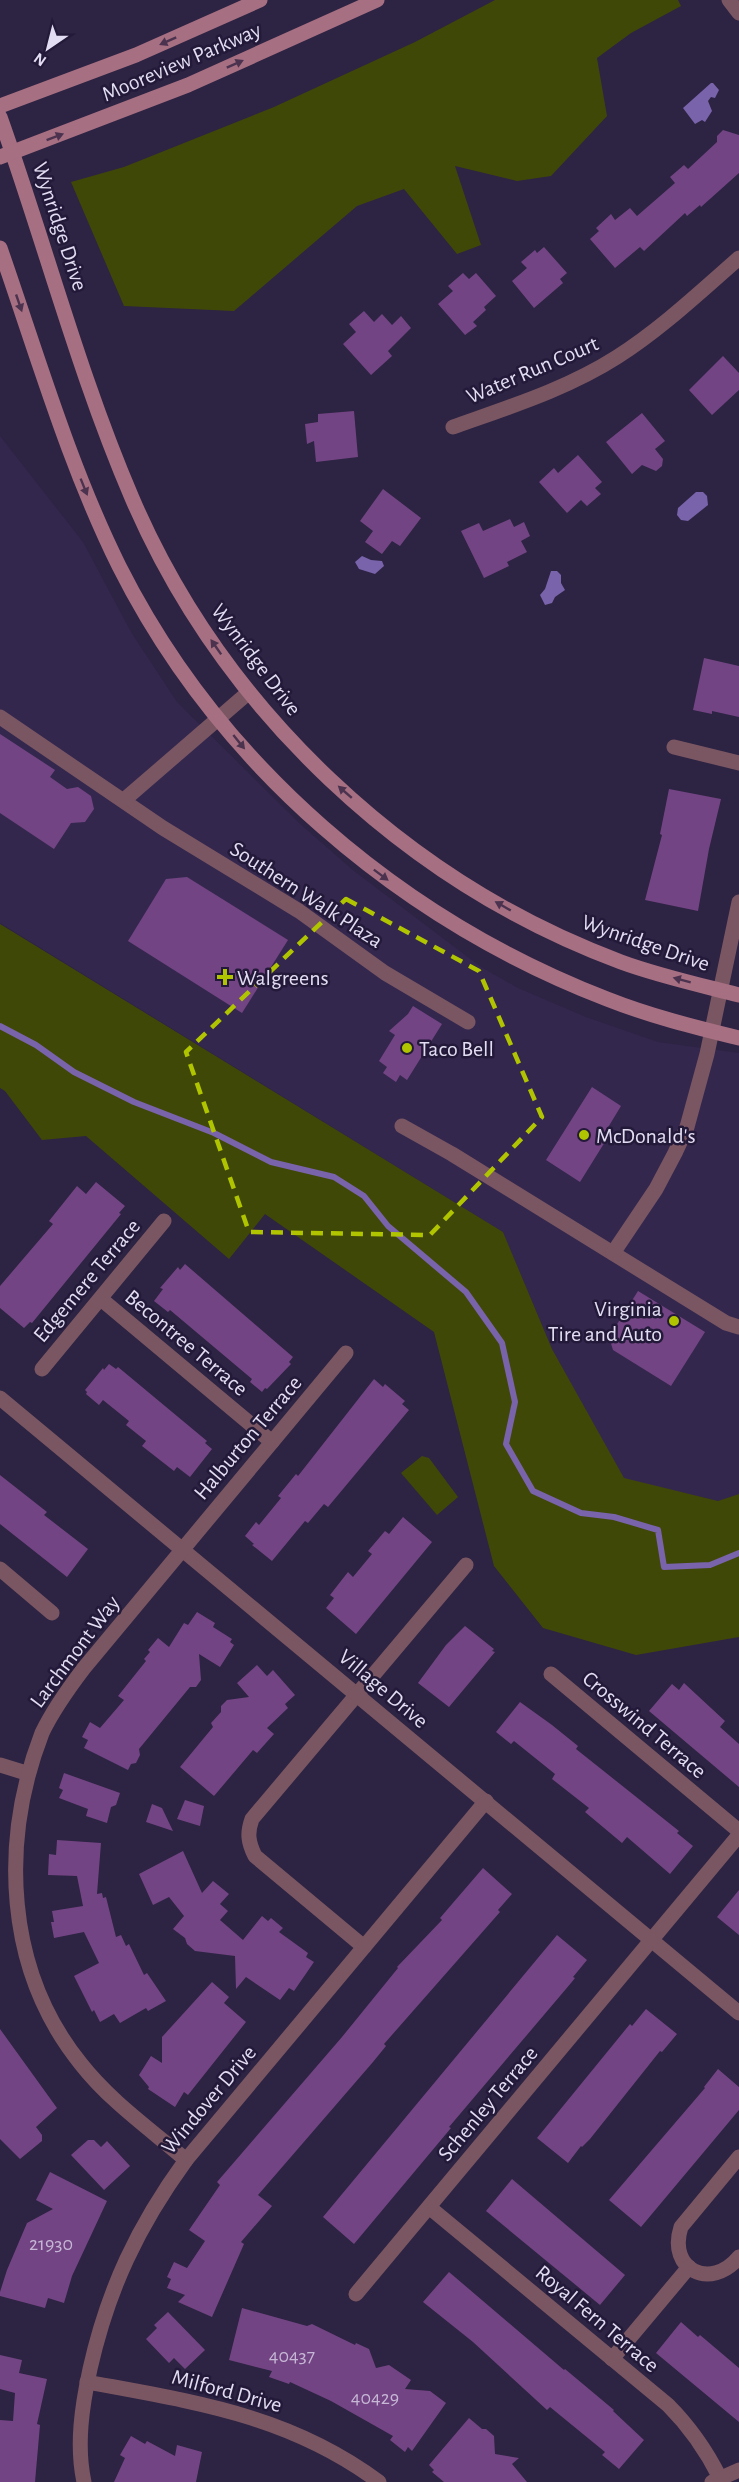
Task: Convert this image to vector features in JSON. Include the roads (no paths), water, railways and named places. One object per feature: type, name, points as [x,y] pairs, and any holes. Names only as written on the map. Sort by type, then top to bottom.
[{"type":"street","name":"Mooreview Parkway","points":[[0,106],[136,55],[260,0]]},
{"type":"street","name":"Mooreview Parkway","points":[[6,155],[188,85],[377,0]]},
{"type":"street","points":[[729,0],[739,13]]},
{"type":"street","name":"Wynridge Drive","points":[[0,117],[6,155],[133,500],[159,555],[212,641],[249,692],[299,748],[341,789],[414,849],[466,885],[519,915],[622,962],[739,995]]},
{"type":"street","points":[[0,248],[78,472],[120,568],[185,673],[218,716],[278,786],[316,822],[394,885],[448,921],[504,953],[598,995],[655,1016],[739,1038]]},
{"type":"street","name":"Water Run Court","points":[[453,427],[552,390],[617,357],[651,333],[739,258]]},
{"type":"street","points":[[124,800],[218,716],[249,692]]},
{"type":"street","name":"Southern Walk Plaza","points":[[0,717],[163,828],[299,911],[385,973],[468,1022]]},
{"type":"street","points":[[674,747],[739,763]]},
{"type":"street","points":[[613,1253],[656,1189],[687,1127],[739,902]]},
{"type":"street","points":[[402,1126],[452,1154],[726,1323],[739,1327]]},
{"type":"street","name":"Edgemere Terrace","points":[[42,1368],[164,1221]]},
{"type":"street","name":"Becontree Terrace","points":[[101,1299],[272,1442]]},
{"type":"street","name":"Halburton Terrace","points":[[182,1550],[346,1353]]},
{"type":"street","name":"Village Drive","points":[[0,1398],[739,2013]]},
{"type":"street","name":"Larchmont Way","points":[[182,1550],[61,1698],[42,1732],[26,1773],[14,1831],[11,1869],[18,1934],[37,1991],[59,2034],[82,2065],[108,2093],[186,2160]]},
{"type":"street","points":[[364,1947],[255,1856],[249,1843],[248,1830],[252,1819],[466,1565]]},
{"type":"street","points":[[0,1569],[52,1613]]},
{"type":"street","name":"Crosswind Terrace","points":[[551,1674],[739,1833]]},
{"type":"street","points":[[0,1765],[26,1773]]},
{"type":"street","name":"Windover Drive","points":[[84,2482],[80,2440],[87,2382],[98,2333],[114,2284],[135,2238],[161,2193],[186,2160],[486,1802]]},
{"type":"street","name":"Schenley Terrace","points":[[356,2294],[739,1833]]},
{"type":"street","points":[[739,2157],[681,2227],[677,2238],[678,2252],[689,2267],[700,2274],[712,2275],[724,2271],[739,2257]]},
{"type":"street","name":"Royal Fern Terrace","points":[[429,2207],[612,2359],[686,2424],[705,2449],[716,2480]]},
{"type":"street","points":[[612,2359],[689,2267]]},
{"type":"street","name":"Milford Drive","points":[[87,2382],[202,2403],[245,2414],[327,2449],[379,2482]]},
{"type":"street","points":[[716,2480],[739,2470]]},
{"type":"waterway","points":[[0,1026],[36,1045],[74,1072],[134,1102],[214,1133],[271,1162],[334,1177],[364,1196],[388,1226],[466,1292],[502,1343],[515,1402],[506,1444],[533,1491],[581,1513],[614,1517],[658,1530],[664,1567],[710,1565],[739,1553]]},
{"type":"place","name":"Walgreens","points":[[225,977]]},
{"type":"place","name":"Taco Bell","points":[[407,1048]]},
{"type":"place","name":"McDonald's","points":[[584,1135]]},
{"type":"place","name":"Virginia Tire and Auto","points":[[674,1321]]}]
